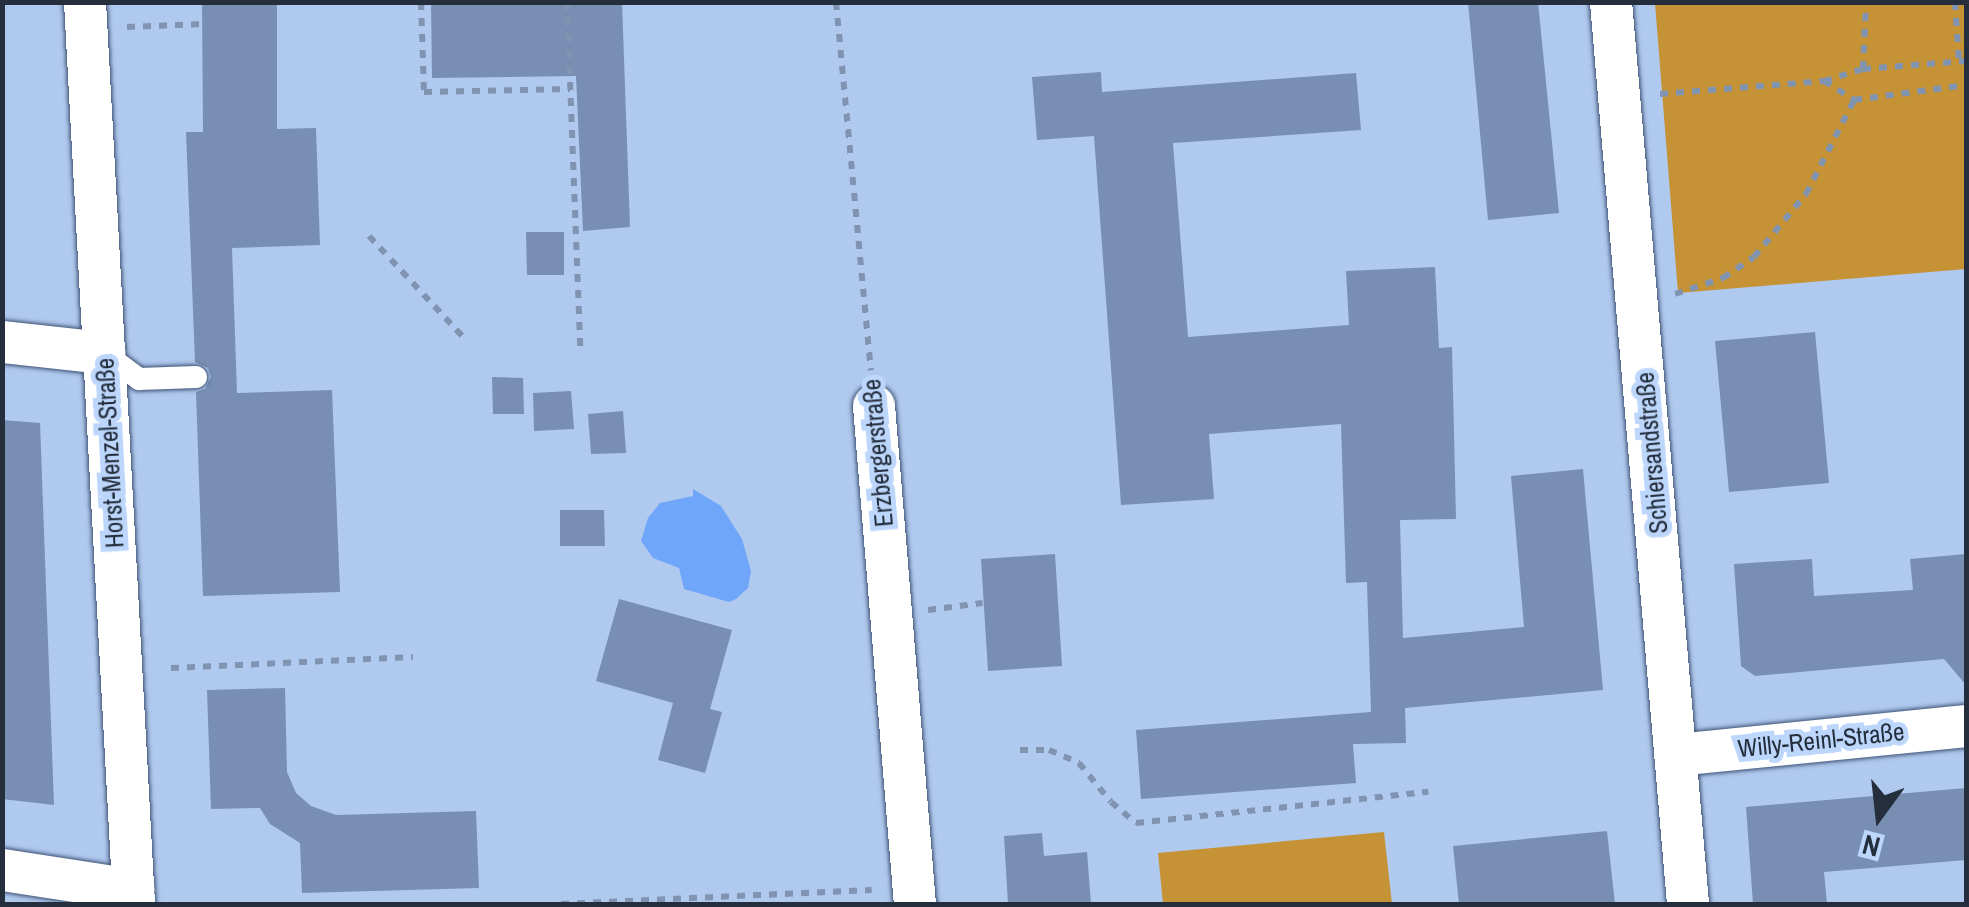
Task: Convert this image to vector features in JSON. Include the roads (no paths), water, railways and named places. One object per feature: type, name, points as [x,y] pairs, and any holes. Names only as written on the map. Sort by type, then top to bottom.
[{"type":"street","name":"Schiersandstraße","points":[[1611,2],[1688,904]]},
{"type":"street","name":"Horst-Menzel-Straße","points":[[86,16],[134,897]]},
{"type":"street","points":[[2,342],[104,353]]},
{"type":"street","name":"Erzbergerstraße","points":[[874,406],[914,896]]},
{"type":"street","name":"Willy-Reinl-Straße","points":[[1676,756],[1966,726]]},
{"type":"street","points":[[2,870],[134,897]]},
{"type":"lane","points":[[104,353],[139,379],[196,377]]},
{"type":"water","points":[[693,489],[721,506],[742,539],[751,571],[748,588],[729,602],[684,589],[679,568],[653,558],[641,541],[648,518],[660,503],[693,496]]}]
